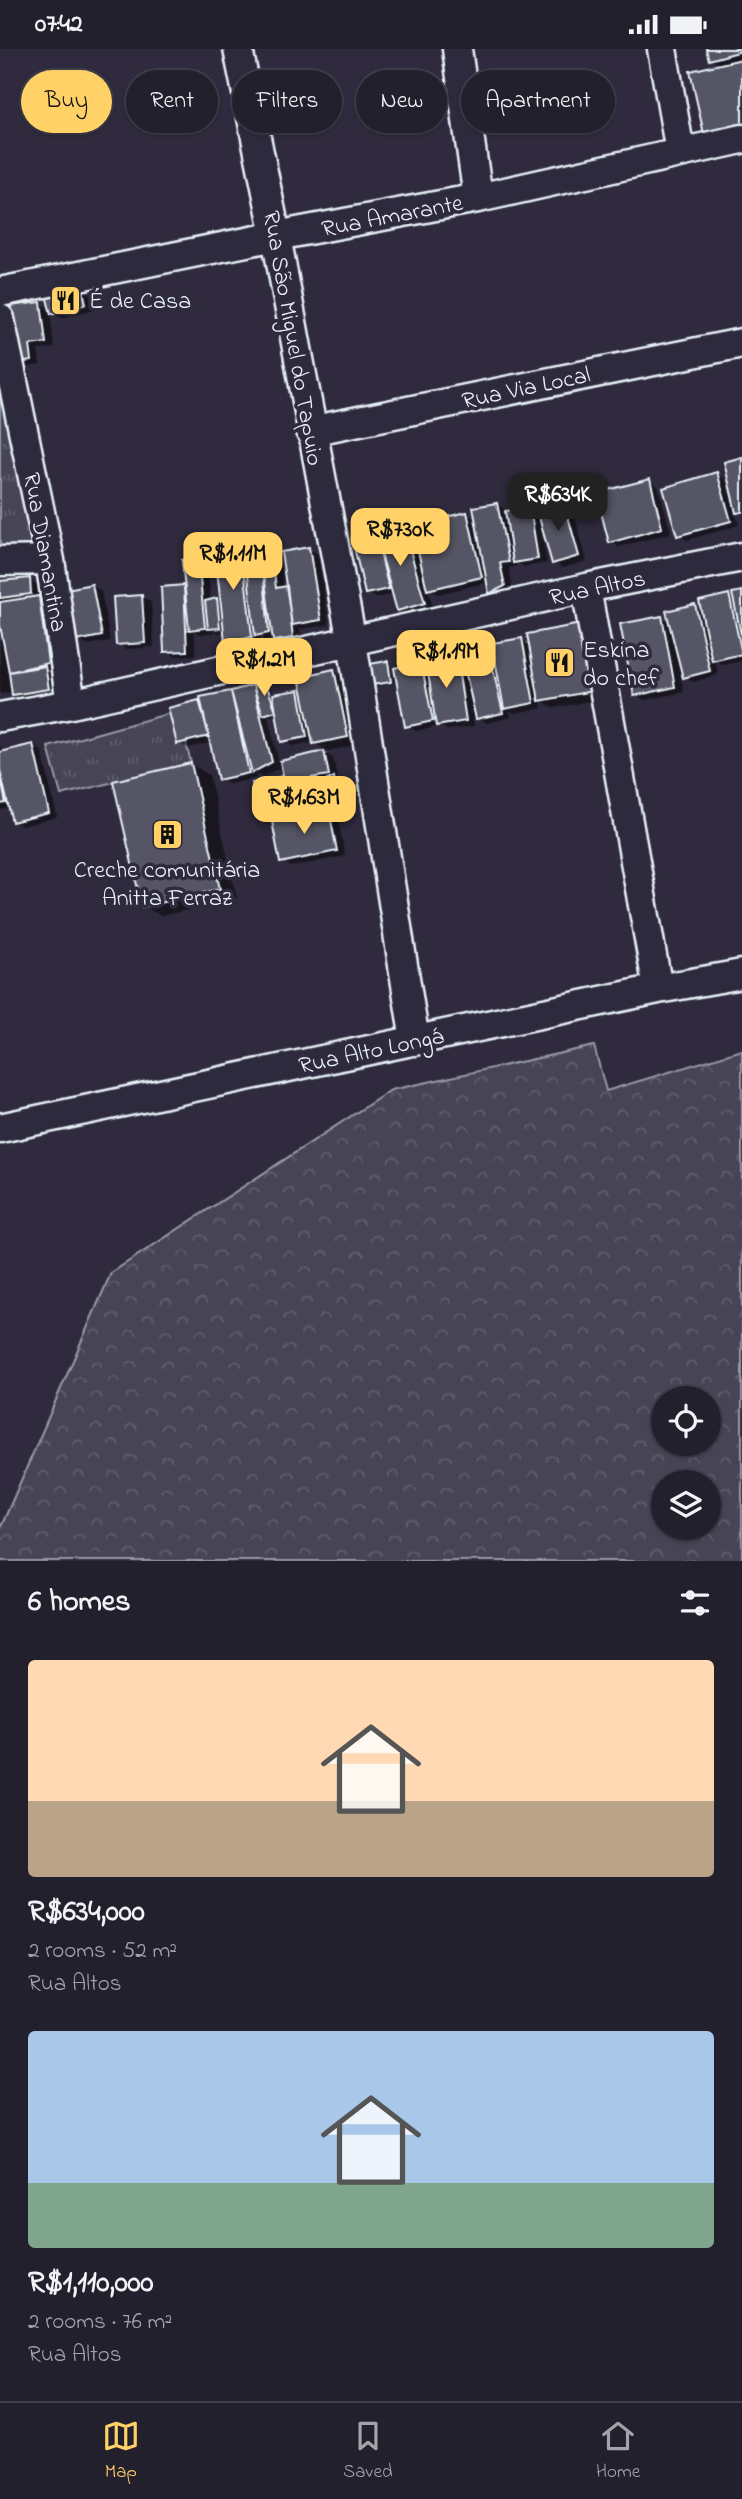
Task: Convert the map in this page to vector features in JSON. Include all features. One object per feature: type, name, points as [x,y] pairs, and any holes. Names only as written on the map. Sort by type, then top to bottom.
[{"type":"street","name":"Rua São Miguel do Tapuio","points":[[238,49],[352,642],[415,1041]]},
{"type":"street","points":[[457,49],[478,198]]},
{"type":"street","points":[[663,49],[680,152]]},
{"type":"street","name":"Rua Amarante","points":[[0,292],[478,198],[742,139]]},
{"type":"street","name":"Rua Diamantina","points":[[0,319],[50,560],[71,703]]},
{"type":"street","name":"Rua Via Local","points":[[310,431],[742,343]]},
{"type":"street","name":"Rua Altos","points":[[0,717],[742,557]]},
{"type":"street","points":[[0,561],[50,560]]},
{"type":"street","points":[[586,589],[658,989]]},
{"type":"street","name":"Rua Alto Longá","points":[[0,1128],[658,989],[742,974]]},
{"type":"green space","points":[[0,355],[36,551],[0,552]]},
{"type":"green space","points":[[178,711],[191,763],[61,795],[48,747]]},
{"type":"green space","points":[[594,1046],[606,1091],[742,1050],[742,1561],[0,1561],[0,1529],[111,1273],[391,1090]]},
{"type":"building","points":[[706,49],[742,49],[742,51],[709,60]]},
{"type":"building","points":[[742,59],[742,125],[704,134],[690,71]]},
{"type":"building","name":"É de Casa","points":[[82,286],[86,304],[51,314],[46,295]]},
{"type":"building","points":[[41,302],[46,343],[30,345],[32,361],[18,363],[10,306]]},
{"type":"building","points":[[742,457],[742,512],[736,513],[724,462]]},
{"type":"building","points":[[717,472],[731,521],[677,536],[663,488]]},
{"type":"building","points":[[650,479],[662,528],[609,543],[596,493]]},
{"type":"building","points":[[564,502],[579,556],[552,564],[537,510]]},
{"type":"building","points":[[497,503],[509,562],[500,563],[505,586],[489,594],[473,507]]},
{"type":"building","points":[[530,507],[538,559],[513,563],[505,511]]},
{"type":"building","points":[[467,512],[482,577],[427,590],[412,525]]},
{"type":"building","points":[[403,525],[425,603],[397,611],[375,532]]},
{"type":"building","points":[[375,532],[389,589],[365,594],[352,538]]},
{"type":"building","points":[[236,540],[238,561],[243,559],[252,637],[225,641],[214,543]]},
{"type":"building","points":[[309,547],[321,620],[292,625],[281,552]]},
{"type":"building","points":[[262,556],[269,633],[255,636],[246,558]]},
{"type":"building","points":[[198,559],[205,628],[189,630],[182,560]]},
{"type":"building","points":[[273,562],[276,588],[287,586],[293,638],[273,641],[263,567]]},
{"type":"building","points":[[30,578],[31,594],[0,598],[0,581]]},
{"type":"building","points":[[92,584],[102,636],[76,641],[67,589]]},
{"type":"building","points":[[184,585],[187,651],[164,652],[161,587]]},
{"type":"building","points":[[742,591],[742,639],[732,593]]},
{"type":"building","points":[[729,594],[742,654],[712,661],[699,601]]},
{"type":"building","points":[[142,595],[145,643],[116,645],[113,597]]},
{"type":"building","points":[[39,596],[48,663],[9,672],[0,625],[0,602]]},
{"type":"building","points":[[217,598],[220,628],[208,629],[205,601]]},
{"type":"building","points":[[695,604],[710,671],[683,678],[666,611]]},
{"type":"building","points":[[662,616],[675,687],[634,696],[620,624]]},
{"type":"building","name":"Eskina do chef","points":[[581,624],[593,691],[539,701],[527,634]]},
{"type":"building","points":[[522,638],[534,703],[504,709],[492,643]]},
{"type":"building","points":[[488,647],[503,713],[476,719],[461,653]]},
{"type":"building","points":[[456,654],[466,721],[436,726],[426,659]]},
{"type":"building","points":[[388,661],[391,682],[372,685],[369,664]]},
{"type":"building","points":[[421,662],[433,721],[405,727],[394,668]]},
{"type":"building","points":[[45,666],[49,689],[12,695],[9,672]]},
{"type":"building","points":[[334,669],[348,737],[313,744],[299,677]]},
{"type":"building","points":[[265,681],[276,711],[263,715],[253,685]]},
{"type":"building","points":[[253,685],[272,762],[252,773],[231,691]]},
{"type":"building","points":[[299,690],[307,737],[281,742],[273,694]]},
{"type":"building","points":[[231,691],[249,773],[218,780],[200,697]]},
{"type":"building","points":[[199,700],[209,736],[177,744],[168,708]]},
{"type":"building","points":[[33,744],[49,813],[12,822],[0,770],[0,752]]},
{"type":"building","points":[[324,751],[329,775],[311,778],[313,787],[304,788],[306,797],[258,808],[252,783],[283,776],[280,761]]},
{"type":"building","name":"Creche comunitária Anitta Ferraz","points":[[191,763],[220,889],[142,907],[113,781]]},
{"type":"building","points":[[0,775],[6,803],[0,804]]},
{"type":"building","points":[[334,777],[339,805],[316,809],[313,787]]},
{"type":"building","points":[[329,810],[337,851],[280,863],[272,821]]},
{"type":"place","name":"É de Casa","points":[[66,300]]},
{"type":"place","name":"Eskina do chef","points":[[560,663]]},
{"type":"place","name":"Creche comunitária Anitta Ferraz","points":[[167,835]]}]
